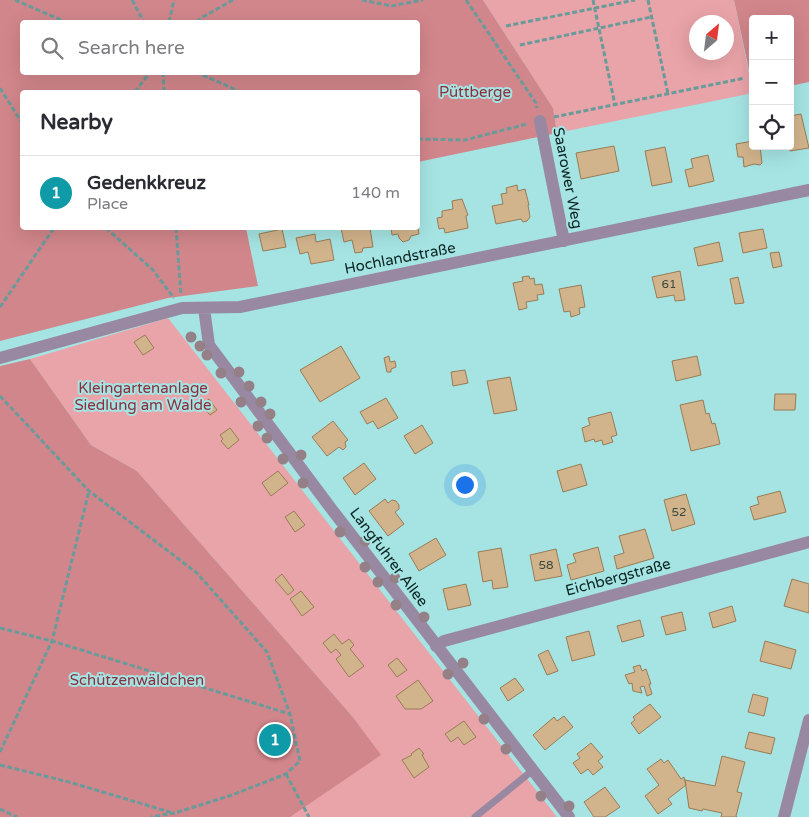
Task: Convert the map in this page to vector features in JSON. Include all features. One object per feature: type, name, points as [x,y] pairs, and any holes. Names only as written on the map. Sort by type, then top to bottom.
[{"type":"street","name":"Saarower Weg","points":[[540,121],[564,241]]},
{"type":"street","name":"Hochlandstraße","points":[[0,358],[182,308],[240,307],[809,190]]},
{"type":"street","name":"Langfuhrer Allee","points":[[204,308],[208,344],[436,646],[569,817]]},
{"type":"street","name":"Eichbergstraße","points":[[436,646],[444,641],[809,542]]},
{"type":"street","points":[[784,817],[809,720]]},
{"type":"lane","points":[[475,817],[533,770]]},
{"type":"path","points":[[15,0],[61,20]]},
{"type":"path","points":[[132,0],[143,20]]},
{"type":"path","points":[[169,20],[174,0]]},
{"type":"path","points":[[199,20],[233,0]]},
{"type":"path","points":[[362,0],[391,6],[423,0]]},
{"type":"path","points":[[420,139],[465,140],[540,121],[536,103],[466,0]]},
{"type":"path","points":[[593,0],[615,105]]},
{"type":"path","points":[[506,26],[635,0]]},
{"type":"path","points":[[648,0],[668,94]]},
{"type":"path","points":[[520,45],[652,17]]},
{"type":"path","points":[[136,90],[148,75]]},
{"type":"path","points":[[163,75],[164,90]]},
{"type":"path","points":[[203,75],[236,90]]},
{"type":"path","points":[[554,117],[745,78]]},
{"type":"path","points":[[0,88],[20,120]]},
{"type":"path","points":[[0,308],[53,230]]},
{"type":"path","points":[[108,230],[154,270],[182,308]]},
{"type":"path","points":[[176,230],[182,308]]},
{"type":"path","points":[[0,396],[89,491],[197,573],[267,652],[290,714],[300,761],[286,774],[232,795],[175,813],[151,817]]},
{"type":"path","points":[[0,752],[52,641],[89,491]]},
{"type":"path","points":[[0,628],[52,641],[290,714]]},
{"type":"path","points":[[0,765],[69,782],[175,813]]},
{"type":"path","points":[[286,774],[309,817]]},
{"type":"path","points":[[0,810],[17,817]]},
{"type":"green space","name":"Püttberge","points":[[0,0],[483,0],[553,108],[557,133],[420,162],[420,90],[20,90],[20,230],[246,230],[258,286],[168,298],[0,341]]},
{"type":"green space","points":[[483,0],[734,0],[749,73],[749,94],[557,133],[553,108]]},
{"type":"green space","points":[[734,0],[809,0],[809,82],[794,85],[794,15],[749,15],[749,70]]},
{"type":"green space","name":"Kleingartenanlage Siedlung am Walde","points":[[168,318],[557,817],[287,817],[380,755],[352,716],[137,471],[91,445],[30,359]]},
{"type":"green space","name":"Schützenwäldchen","points":[[30,359],[91,445],[137,471],[352,716],[381,755],[290,817],[0,817],[0,366]]},
{"type":"building","points":[[801,114],[809,148],[790,151],[794,150],[794,115]]},
{"type":"building","points":[[749,142],[749,150],[760,150],[762,163],[760,165],[754,164],[744,167],[743,157],[738,157],[736,144]]},
{"type":"building","points":[[614,146],[619,171],[581,179],[576,153]]},
{"type":"building","points":[[665,147],[672,182],[652,186],[645,151]]},
{"type":"building","points":[[708,155],[714,181],[689,187],[685,170],[693,168],[691,159]]},
{"type":"building","points":[[517,185],[518,191],[525,189],[530,217],[527,221],[523,222],[521,219],[496,224],[492,206],[503,204],[501,194],[507,193],[506,188]]},
{"type":"building","points":[[462,199],[468,215],[466,216],[468,228],[445,233],[444,228],[439,229],[437,218],[442,217],[442,211],[453,209],[452,201]]},
{"type":"building","points":[[763,229],[767,248],[743,253],[739,233]]},
{"type":"building","points":[[282,230],[286,247],[263,251],[259,234]]},
{"type":"building","points":[[341,230],[370,230],[373,247],[363,248],[362,252],[355,253],[352,240],[344,242]]},
{"type":"building","points":[[391,230],[418,230],[419,234],[411,236],[409,240],[403,242],[398,234],[392,235]]},
{"type":"building","points":[[315,234],[316,242],[330,239],[334,260],[311,264],[308,252],[300,254],[296,238]]},
{"type":"building","points":[[719,242],[723,261],[698,266],[694,248]]},
{"type":"building","points":[[779,252],[782,266],[773,268],[770,253]]},
{"type":"building","points":[[680,271],[685,300],[675,301],[674,295],[657,298],[652,277]]},
{"type":"building","points":[[529,276],[530,279],[534,278],[535,285],[542,284],[544,294],[537,295],[538,300],[526,302],[527,308],[519,310],[513,283],[523,281],[522,277]]},
{"type":"building","points":[[738,277],[744,303],[735,304],[730,279]]},
{"type":"building","points":[[581,285],[585,307],[579,308],[580,314],[571,317],[570,311],[564,312],[559,289]]},
{"type":"building","points":[[145,335],[154,348],[143,355],[134,342]]},
{"type":"building","points":[[341,346],[360,378],[320,402],[300,370]]},
{"type":"building","points":[[389,356],[390,362],[395,361],[396,367],[391,369],[391,372],[387,372],[384,358]]},
{"type":"building","points":[[697,356],[701,375],[676,381],[672,361]]},
{"type":"building","points":[[465,370],[468,383],[453,386],[451,372]]},
{"type":"building","points":[[510,377],[517,410],[494,414],[487,381]]},
{"type":"building","points":[[775,394],[796,394],[795,410],[774,410]]},
{"type":"building","points":[[386,398],[398,418],[378,429],[373,421],[367,424],[360,412]]},
{"type":"building","points":[[209,399],[217,410],[210,415],[201,405]]},
{"type":"building","points":[[703,400],[706,414],[709,413],[712,424],[715,423],[720,444],[691,451],[680,405]]},
{"type":"building","points":[[611,412],[617,435],[611,437],[613,442],[603,445],[602,440],[595,442],[594,439],[585,442],[582,428],[590,425],[588,418]]},
{"type":"building","points":[[333,421],[348,440],[345,442],[346,447],[343,450],[339,447],[327,456],[312,437]]},
{"type":"building","points":[[422,425],[433,443],[415,454],[404,436]]},
{"type":"building","points":[[230,428],[239,440],[228,449],[221,441],[223,439],[220,435]]},
{"type":"building","points":[[364,463],[376,479],[355,495],[343,478]]},
{"type":"building","points":[[581,464],[587,485],[563,492],[557,471]]},
{"type":"building","points":[[278,471],[288,483],[271,496],[262,483]]},
{"type":"building","points":[[780,491],[786,512],[754,520],[750,507],[759,504],[757,497]]},
{"type":"building","points":[[686,494],[695,524],[672,531],[664,500]]},
{"type":"building","points":[[385,499],[388,503],[392,500],[396,501],[399,509],[395,512],[404,524],[388,536],[369,511]]},
{"type":"building","points":[[294,511],[305,525],[295,532],[285,517]]},
{"type":"building","points":[[645,529],[654,558],[617,569],[614,556],[624,553],[619,536]]},
{"type":"building","points":[[436,538],[446,555],[419,571],[409,554]]},
{"type":"building","points":[[598,547],[604,571],[571,580],[567,565],[576,562],[573,554]]},
{"type":"building","points":[[501,548],[508,587],[493,589],[492,580],[483,582],[478,552]]},
{"type":"building","points":[[556,549],[562,576],[535,581],[530,555]]},
{"type":"building","points":[[282,574],[294,590],[288,595],[275,580]]},
{"type":"building","points":[[792,579],[809,584],[809,613],[784,606]]},
{"type":"building","points":[[466,584],[471,605],[448,610],[443,589]]},
{"type":"building","points":[[301,591],[314,607],[302,616],[290,599]]},
{"type":"building","points":[[732,606],[736,621],[713,628],[709,613]]},
{"type":"building","points":[[682,612],[686,630],[666,635],[661,617]]},
{"type":"building","points":[[640,620],[644,636],[622,642],[617,626]]},
{"type":"building","points":[[589,631],[595,655],[572,661],[566,637]]},
{"type":"building","points":[[334,634],[342,644],[349,639],[354,645],[350,649],[364,666],[349,677],[336,659],[341,655],[336,649],[331,653],[323,643]]},
{"type":"building","points":[[765,641],[796,650],[791,669],[760,661]]},
{"type":"building","points":[[548,650],[558,671],[547,675],[538,655]]},
{"type":"building","points":[[397,658],[407,670],[397,677],[388,665]]},
{"type":"building","points":[[640,665],[642,671],[646,669],[651,684],[649,684],[652,694],[647,696],[644,686],[640,687],[642,693],[633,691],[632,683],[629,684],[625,675],[635,672],[633,667]]},
{"type":"building","points":[[515,678],[524,690],[508,701],[500,688]]},
{"type":"building","points":[[418,680],[433,701],[421,709],[405,709],[396,696]]},
{"type":"building","points":[[753,694],[768,698],[764,716],[748,712]]},
{"type":"building","points":[[650,704],[661,717],[639,734],[631,723],[635,720],[633,717]]},
{"type":"building","points":[[564,716],[573,727],[545,750],[533,735],[554,717],[557,721]]},
{"type":"building","points":[[464,721],[476,737],[464,745],[458,737],[451,742],[445,734]]},
{"type":"building","points":[[749,732],[775,738],[771,754],[745,748]]},
{"type":"building","points":[[591,743],[603,757],[598,761],[603,767],[593,775],[588,769],[581,774],[573,763],[580,758],[577,754]]},
{"type":"building","points":[[419,748],[424,754],[422,755],[429,767],[414,778],[402,760],[412,755]]},
{"type":"building","points":[[722,756],[745,762],[737,792],[742,793],[737,817],[721,817],[722,813],[689,808],[685,780],[715,786]]},
{"type":"building","points":[[661,759],[664,763],[668,760],[681,779],[684,777],[686,785],[668,799],[672,804],[658,814],[645,796],[659,785],[647,769]]},
{"type":"building","points":[[605,787],[620,807],[605,817],[594,817],[584,802]]},
{"type":"place","name":"Gedenkkreuz","points":[[275,740]]}]
